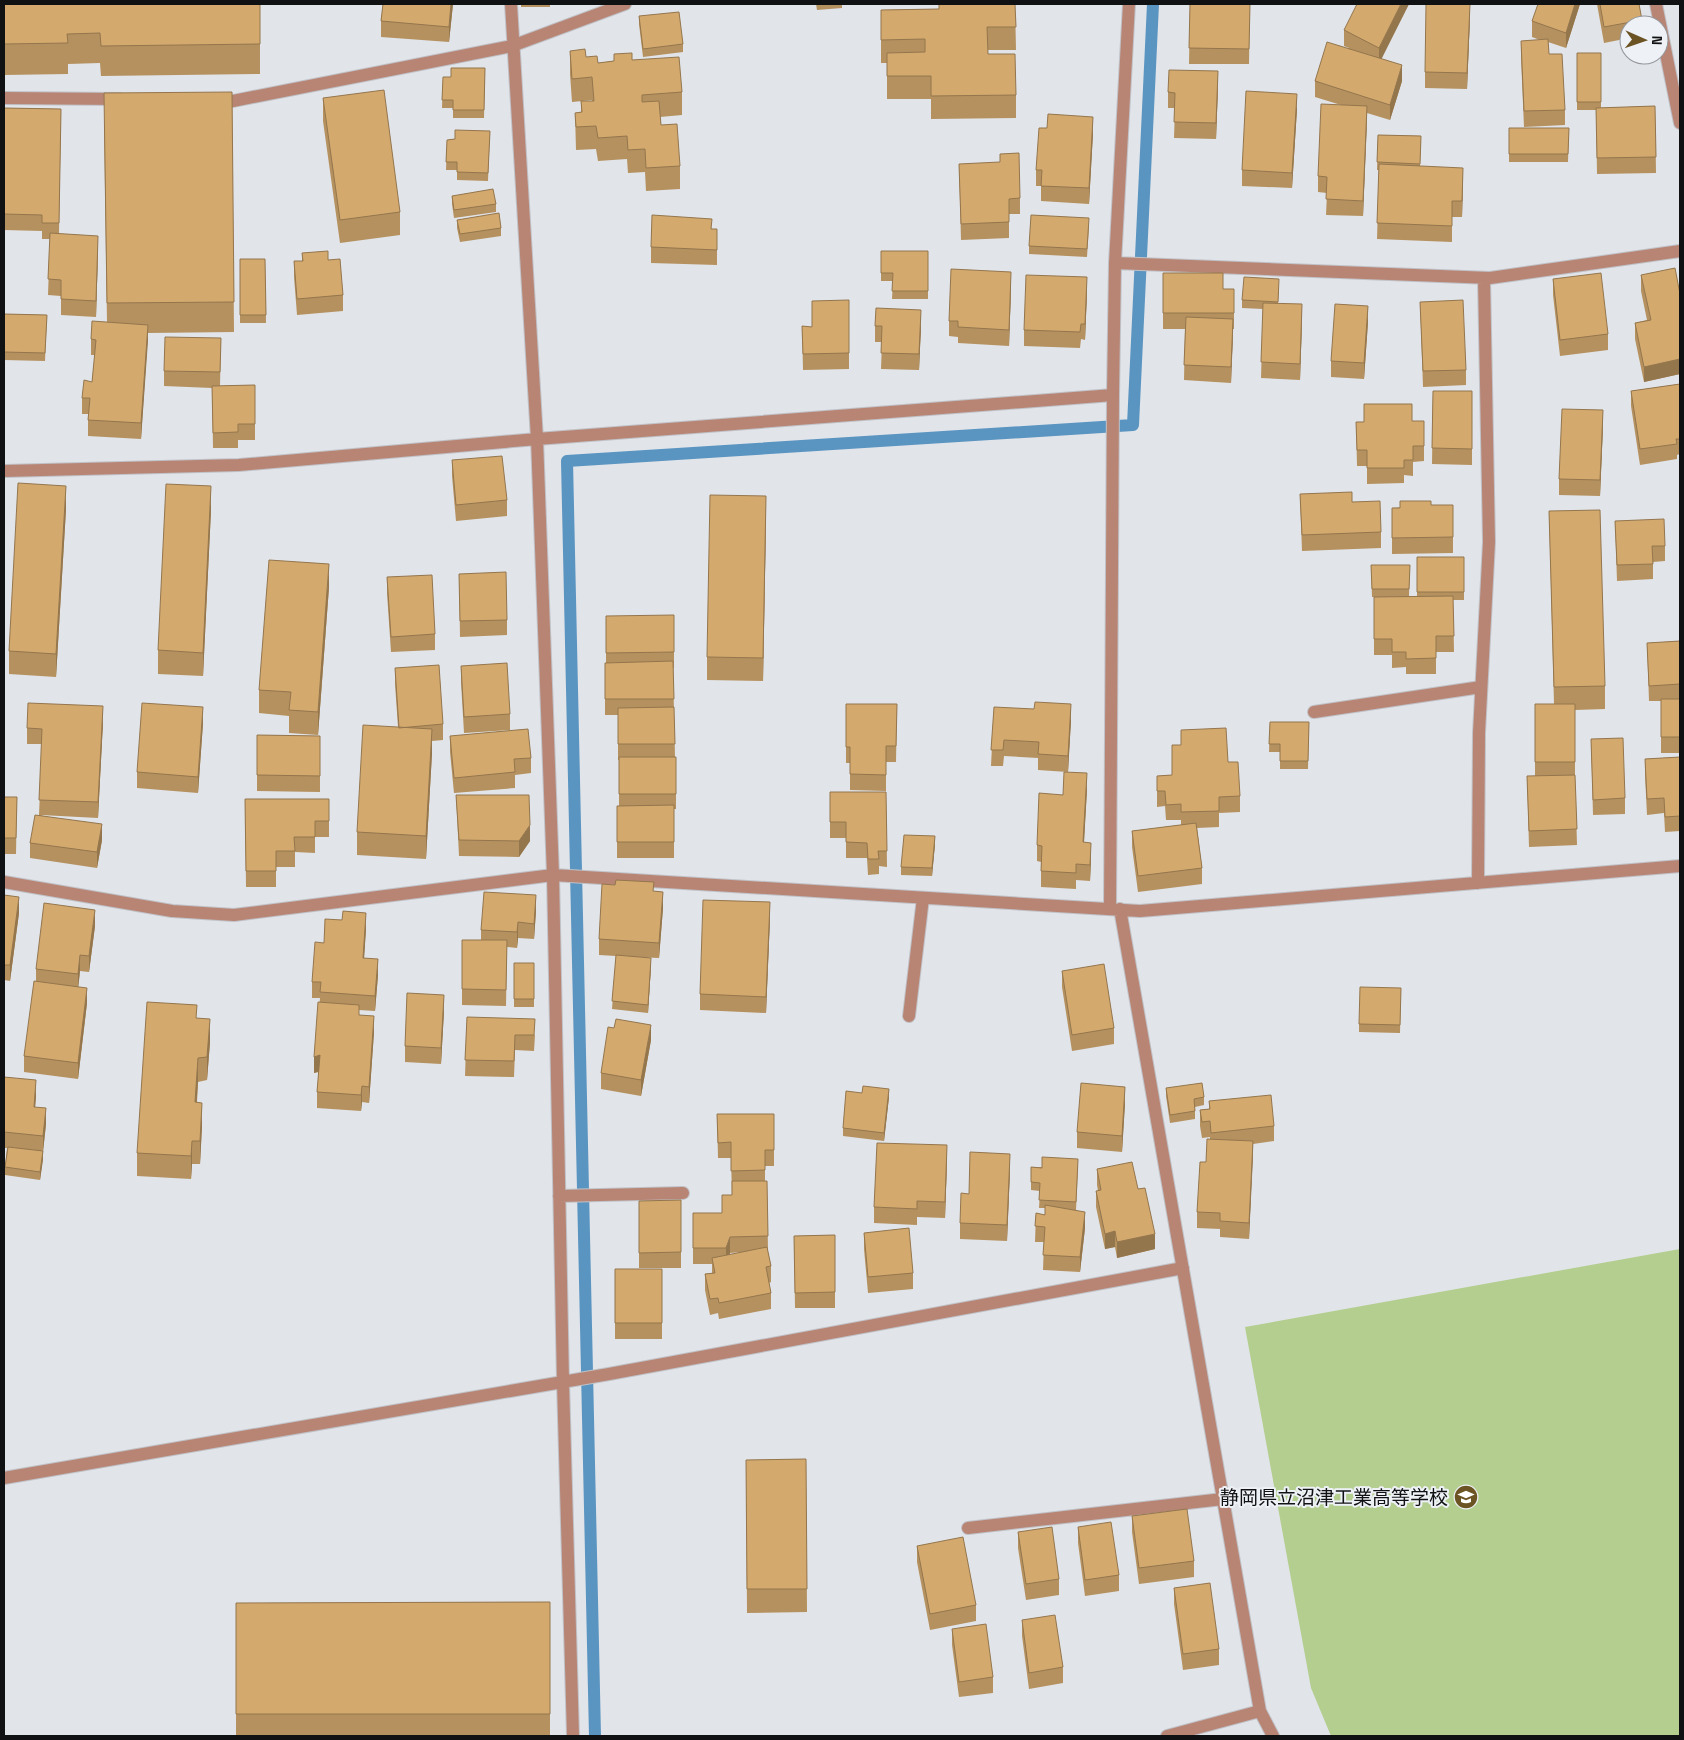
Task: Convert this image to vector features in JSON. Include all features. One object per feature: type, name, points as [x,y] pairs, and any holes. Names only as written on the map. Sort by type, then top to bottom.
[{"type":"street","points":[[510,4],[537,439],[553,875],[563,1382],[573,1736]]},
{"type":"street","points":[[203,101],[233,101],[512,46],[625,4]]},
{"type":"street","points":[[1129,4],[1115,263],[1113,395],[1115,909],[1183,1268],[1260,1711],[1273,1736]]},
{"type":"street","points":[[1656,4],[1680,124]]},
{"type":"street","points":[[4,98],[133,100]]},
{"type":"street","points":[[1115,263],[1484,278],[1680,252]]},
{"type":"street","points":[[1478,883],[1482,687],[1489,542],[1484,278]]},
{"type":"street","points":[[4,471],[239,465],[537,439],[1113,395]]},
{"type":"street","points":[[1314,712],[1482,687]]},
{"type":"street","points":[[4,882],[172,911],[234,915],[553,875],[1140,911],[1680,866]]},
{"type":"street","points":[[909,1016],[923,898]]},
{"type":"street","points":[[559,1196],[683,1193]]},
{"type":"street","points":[[4,1478],[609,1374],[1183,1268]]},
{"type":"street","points":[[968,1528],[1223,1499]]},
{"type":"street","points":[[1167,1736],[1260,1711]]},
{"type":"green space","name":"静岡県立沼津工業高等学校","points":[[1680,1249],[1680,1736],[1331,1736],[1311,1688],[1245,1327]]},
{"type":"building","points":[[4,4],[260,4],[260,44],[101,46],[100,33],[67,34],[68,43],[4,44]]},
{"type":"building","points":[[383,4],[451,4],[449,27],[381,21]]},
{"type":"building","points":[[939,4],[1015,4],[1016,27],[987,27],[988,54],[1015,54],[1016,95],[931,96],[931,76],[887,76],[887,53],[925,52],[925,39],[881,40],[881,10],[939,9]]},
{"type":"building","points":[[1190,4],[1250,4],[1249,49],[1189,48]]},
{"type":"building","points":[[1357,4],[1401,4],[1379,48],[1344,30]]},
{"type":"building","points":[[1426,4],[1470,4],[1467,73],[1425,72]]},
{"type":"building","points":[[1538,4],[1575,4],[1566,33],[1532,21]]},
{"type":"building","points":[[1600,4],[1639,4],[1641,15],[1619,15],[1619,24],[1604,27]]},
{"type":"building","points":[[679,12],[683,44],[643,49],[639,16]]},
{"type":"building","points":[[1548,39],[1549,54],[1562,54],[1565,110],[1524,111],[1521,41]]},
{"type":"building","points":[[1327,42],[1402,65],[1390,105],[1315,81]]},
{"type":"building","points":[[585,49],[586,57],[597,56],[598,63],[614,61],[614,54],[632,53],[632,60],[679,57],[682,92],[642,95],[642,102],[659,101],[661,125],[677,124],[680,166],[646,168],[645,149],[628,150],[627,136],[598,138],[596,126],[576,127],[575,113],[582,112],[581,101],[594,101],[592,77],[572,79],[570,51]]},
{"type":"building","points":[[1577,53],[1601,53],[1601,102],[1577,102]]},
{"type":"building","points":[[451,68],[485,68],[484,110],[453,110],[453,100],[442,100],[443,77],[451,77]]},
{"type":"building","points":[[1169,70],[1218,71],[1216,123],[1174,122],[1175,93],[1168,92]]},
{"type":"building","points":[[384,90],[400,212],[340,220],[323,98]]},
{"type":"building","points":[[1246,91],[1297,94],[1292,173],[1242,170]]},
{"type":"building","points":[[232,92],[234,302],[107,303],[104,93]]},
{"type":"building","points":[[1321,104],[1367,106],[1363,201],[1326,199],[1327,177],[1318,176]]},
{"type":"building","points":[[1655,106],[1656,157],[1597,158],[1596,108]]},
{"type":"building","points":[[4,108],[61,109],[59,223],[42,223],[42,215],[4,214]]},
{"type":"building","points":[[1048,114],[1093,117],[1089,188],[1041,186],[1042,170],[1036,170],[1039,128],[1047,128]]},
{"type":"building","points":[[1509,128],[1569,128],[1568,154],[1509,154]]},
{"type":"building","points":[[455,130],[490,131],[488,173],[457,172],[457,162],[446,162],[447,140],[455,139]]},
{"type":"building","points":[[1378,135],[1421,136],[1420,164],[1377,162]]},
{"type":"building","points":[[1019,153],[1020,198],[1009,199],[1009,222],[961,224],[959,164],[1000,162],[1000,154]]},
{"type":"building","points":[[1379,164],[1463,168],[1462,201],[1452,201],[1452,226],[1377,223]]},
{"type":"building","points":[[493,189],[496,204],[454,210],[452,196]]},
{"type":"building","points":[[499,213],[501,228],[460,234],[457,220]]},
{"type":"building","points":[[652,215],[712,219],[711,229],[717,229],[717,250],[651,247]]},
{"type":"building","points":[[1031,215],[1089,218],[1087,249],[1029,246]]},
{"type":"building","points":[[50,233],[98,236],[96,301],[61,299],[61,280],[48,279]]},
{"type":"building","points":[[328,251],[328,260],[340,259],[343,295],[297,299],[294,261],[303,261],[302,253]]},
{"type":"building","points":[[881,251],[928,251],[928,291],[892,291],[893,273],[881,273]]},
{"type":"building","points":[[240,259],[265,259],[266,315],[240,315]]},
{"type":"building","points":[[1675,268],[1680,294],[1680,359],[1644,367],[1635,323],[1651,320],[1641,275]]},
{"type":"building","points":[[951,269],[1011,272],[1009,330],[958,327],[958,321],[949,321]]},
{"type":"building","points":[[1163,273],[1223,273],[1223,289],[1234,289],[1234,313],[1163,313]]},
{"type":"building","points":[[1601,273],[1608,334],[1560,340],[1553,279]]},
{"type":"building","points":[[1026,275],[1087,277],[1085,324],[1081,324],[1080,332],[1024,330]]},
{"type":"building","points":[[1244,277],[1279,279],[1278,302],[1242,300]]},
{"type":"building","points":[[849,300],[849,353],[803,354],[802,326],[812,327],[812,301]]},
{"type":"building","points":[[1463,300],[1466,370],[1423,371],[1420,302]]},
{"type":"building","points":[[1263,303],[1302,304],[1300,364],[1261,362]]},
{"type":"building","points":[[1335,304],[1368,306],[1364,363],[1331,361]]},
{"type":"building","points":[[876,308],[921,310],[919,354],[881,353],[882,326],[875,326]]},
{"type":"building","points":[[4,314],[47,315],[45,353],[4,352]]},
{"type":"building","points":[[1186,317],[1233,319],[1231,367],[1184,365]]},
{"type":"building","points":[[92,321],[148,325],[141,423],[88,420],[90,398],[82,398],[84,380],[92,382],[96,340],[91,339]]},
{"type":"building","points":[[165,337],[221,338],[220,372],[164,371]]},
{"type":"building","points":[[1680,384],[1680,439],[1676,439],[1677,444],[1640,449],[1631,391]]},
{"type":"building","points":[[255,385],[255,424],[238,424],[238,432],[213,433],[212,386]]},
{"type":"building","points":[[1433,391],[1472,391],[1472,449],[1432,448]]},
{"type":"building","points":[[1364,404],[1412,404],[1412,421],[1424,421],[1424,446],[1413,446],[1413,460],[1404,460],[1404,468],[1367,468],[1367,450],[1357,450],[1356,422],[1364,422]]},
{"type":"building","points":[[1562,409],[1603,410],[1600,480],[1559,479]]},
{"type":"building","points":[[502,456],[507,500],[456,505],[452,460]]},
{"type":"building","points":[[18,483],[66,486],[56,654],[9,651]]},
{"type":"building","points":[[166,484],[211,486],[203,653],[158,650]]},
{"type":"building","points":[[1352,492],[1352,502],[1380,501],[1381,532],[1302,535],[1300,494]]},
{"type":"building","points":[[710,495],[766,496],[763,658],[707,657]]},
{"type":"building","points":[[1400,501],[1431,501],[1431,505],[1453,505],[1453,537],[1392,538],[1392,508],[1400,508]]},
{"type":"building","points":[[1600,510],[1605,686],[1554,687],[1549,511]]},
{"type":"building","points":[[1664,519],[1665,546],[1652,546],[1653,564],[1617,565],[1615,521]]},
{"type":"building","points":[[1417,557],[1464,557],[1464,592],[1417,592]]},
{"type":"building","points":[[269,560],[329,564],[318,712],[289,710],[291,692],[259,690]]},
{"type":"building","points":[[1371,565],[1410,565],[1409,589],[1372,589]]},
{"type":"building","points":[[506,572],[507,620],[460,621],[459,574]]},
{"type":"building","points":[[432,575],[435,634],[391,637],[387,577]]},
{"type":"building","points":[[1453,596],[1454,636],[1436,636],[1436,658],[1406,659],[1406,652],[1392,652],[1392,639],[1374,639],[1374,597]]},
{"type":"building","points":[[674,615],[674,652],[606,653],[606,616]]},
{"type":"building","points":[[1680,641],[1680,684],[1649,686],[1647,643]]},
{"type":"building","points":[[673,661],[674,699],[605,699],[605,663]]},
{"type":"building","points":[[507,663],[510,714],[464,717],[461,666]]},
{"type":"building","points":[[439,665],[443,724],[399,728],[395,668]]},
{"type":"building","points":[[1661,699],[1680,699],[1680,737],[1661,737]]},
{"type":"building","points":[[1035,702],[1071,704],[1068,756],[1038,754],[1039,742],[1004,740],[1003,750],[991,750],[994,707],[1034,709]]},
{"type":"building","points":[[28,703],[103,706],[98,802],[39,800],[42,729],[27,728]]},
{"type":"building","points":[[142,703],[203,707],[198,777],[137,772]]},
{"type":"building","points":[[846,704],[897,704],[896,746],[886,746],[886,775],[850,774],[850,747],[846,747]]},
{"type":"building","points":[[1535,704],[1575,704],[1575,762],[1535,762]]},
{"type":"building","points":[[674,707],[675,744],[618,744],[618,708]]},
{"type":"building","points":[[1270,722],[1309,722],[1308,761],[1280,761],[1280,744],[1269,744]]},
{"type":"building","points":[[363,725],[432,729],[426,836],[357,832]]},
{"type":"building","points":[[1226,728],[1228,762],[1238,762],[1240,796],[1219,797],[1219,811],[1181,812],[1181,804],[1166,805],[1165,791],[1157,791],[1157,776],[1172,775],[1172,745],[1181,745],[1181,730]]},
{"type":"building","points":[[528,729],[531,758],[514,759],[515,772],[454,778],[450,736]]},
{"type":"building","points":[[257,735],[320,736],[320,776],[257,775]]},
{"type":"building","points":[[1623,738],[1625,798],[1593,800],[1591,739]]},
{"type":"building","points":[[619,757],[676,757],[676,794],[619,794]]},
{"type":"building","points":[[1680,757],[1680,816],[1665,817],[1664,798],[1647,799],[1645,759]]},
{"type":"building","points":[[1064,772],[1087,773],[1083,842],[1091,843],[1090,865],[1076,864],[1076,873],[1041,871],[1042,846],[1037,845],[1039,793],[1063,795]]},
{"type":"building","points":[[1575,775],[1577,829],[1529,831],[1527,776]]},
{"type":"building","points":[[830,792],[886,792],[887,851],[878,851],[879,859],[868,859],[867,843],[846,842],[846,822],[830,822]]},
{"type":"building","points":[[456,795],[529,795],[530,825],[519,841],[459,840]]},
{"type":"building","points":[[4,797],[17,797],[16,838],[4,838]]},
{"type":"building","points":[[245,799],[329,799],[329,821],[315,821],[315,837],[294,837],[295,851],[276,851],[276,871],[246,871]]},
{"type":"building","points":[[674,805],[674,842],[617,842],[617,806]]},
{"type":"building","points":[[35,815],[102,824],[97,852],[30,843]]},
{"type":"building","points":[[1196,823],[1202,868],[1138,876],[1132,831]]},
{"type":"building","points":[[904,835],[935,836],[932,868],[901,867]]},
{"type":"building","points":[[616,880],[654,882],[653,891],[663,892],[659,943],[599,939],[602,884],[615,885]]},
{"type":"building","points":[[484,892],[536,895],[534,924],[518,922],[517,932],[481,930]]},
{"type":"building","points":[[4,895],[19,897],[10,965],[4,965]]},
{"type":"building","points":[[703,900],[770,902],[766,997],[700,994]]},
{"type":"building","points":[[44,903],[95,910],[89,956],[80,955],[78,974],[36,969]]},
{"type":"building","points":[[343,911],[366,913],[363,958],[378,959],[375,996],[320,992],[321,982],[312,982],[315,942],[324,943],[325,919],[342,920]]},
{"type":"building","points":[[462,940],[507,940],[506,990],[462,989]]},
{"type":"building","points":[[616,955],[651,958],[648,1005],[612,1001]]},
{"type":"building","points":[[514,963],[534,963],[534,999],[514,999]]},
{"type":"building","points":[[1104,964],[1114,1028],[1072,1035],[1062,971]]},
{"type":"building","points":[[34,981],[87,988],[78,1063],[24,1056]]},
{"type":"building","points":[[1360,987],[1401,988],[1400,1025],[1359,1024]]},
{"type":"building","points":[[407,993],[444,995],[441,1048],[405,1046]]},
{"type":"building","points":[[147,1002],[197,1005],[196,1018],[210,1019],[207,1057],[198,1058],[195,1102],[202,1103],[200,1141],[192,1141],[191,1156],[137,1153]]},
{"type":"building","points":[[318,1002],[359,1005],[359,1015],[374,1016],[369,1087],[362,1086],[361,1095],[317,1092],[320,1055],[314,1057]]},
{"type":"building","points":[[467,1017],[535,1019],[534,1035],[515,1035],[514,1061],[465,1060]]},
{"type":"building","points":[[616,1019],[651,1025],[641,1080],[601,1073],[608,1027],[614,1028]]},
{"type":"building","points":[[4,1077],[36,1080],[34,1107],[46,1108],[43,1136],[4,1132]]},
{"type":"building","points":[[1081,1083],[1125,1087],[1122,1136],[1077,1132]]},
{"type":"building","points":[[1202,1083],[1204,1097],[1194,1099],[1195,1111],[1170,1115],[1166,1088]]},
{"type":"building","points":[[863,1086],[889,1089],[884,1133],[843,1128],[846,1091],[862,1093]]},
{"type":"building","points":[[1271,1095],[1274,1126],[1211,1133],[1210,1121],[1202,1122],[1200,1110],[1210,1109],[1209,1101]]},
{"type":"building","points":[[717,1114],[774,1114],[774,1150],[765,1150],[765,1170],[731,1171],[731,1142],[718,1143]]},
{"type":"building","points":[[1207,1139],[1253,1141],[1249,1223],[1220,1221],[1220,1213],[1197,1212],[1200,1162],[1206,1162]]},
{"type":"building","points":[[877,1143],[947,1145],[945,1202],[917,1201],[917,1209],[874,1207]]},
{"type":"building","points":[[8,1147],[43,1151],[40,1172],[5,1167]]},
{"type":"building","points":[[970,1152],[1010,1154],[1007,1225],[960,1223],[961,1193],[969,1194]]},
{"type":"building","points":[[1042,1157],[1078,1159],[1076,1202],[1039,1200],[1040,1183],[1031,1182],[1031,1167],[1042,1168]]},
{"type":"building","points":[[1132,1162],[1138,1189],[1145,1188],[1155,1234],[1117,1242],[1115,1231],[1105,1234],[1096,1191],[1101,1190],[1097,1169]]},
{"type":"building","points":[[732,1181],[767,1181],[768,1236],[730,1237],[726,1248],[693,1248],[693,1213],[722,1213],[722,1195],[732,1195]]},
{"type":"building","points":[[681,1200],[681,1252],[639,1253],[639,1201]]},
{"type":"building","points":[[1045,1205],[1085,1212],[1080,1257],[1043,1255],[1045,1227],[1035,1226],[1036,1213],[1045,1215]]},
{"type":"building","points":[[909,1228],[913,1273],[868,1277],[864,1233]]},
{"type":"building","points":[[835,1235],[835,1292],[795,1293],[794,1236]]},
{"type":"building","points":[[767,1247],[771,1266],[766,1267],[771,1293],[719,1303],[718,1298],[710,1299],[705,1274],[715,1273],[712,1258]]},
{"type":"building","points":[[615,1269],[662,1269],[662,1323],[615,1323]]},
{"type":"building","points":[[806,1459],[807,1589],[747,1589],[746,1460]]},
{"type":"building","points":[[1187,1509],[1194,1561],[1139,1568],[1132,1516]]},
{"type":"building","points":[[1111,1522],[1119,1575],[1085,1580],[1078,1527]]},
{"type":"building","points":[[1052,1527],[1059,1579],[1026,1584],[1018,1532]]},
{"type":"building","points":[[963,1537],[976,1605],[930,1614],[917,1546]]},
{"type":"building","points":[[1210,1583],[1219,1649],[1183,1654],[1174,1588]]},
{"type":"building","points":[[550,1602],[550,1714],[236,1714],[236,1603]]},
{"type":"building","points":[[1055,1615],[1063,1667],[1029,1673],[1022,1620]]},
{"type":"building","points":[[986,1624],[993,1677],[959,1682],[952,1629]]},
{"type":"waterway","points":[[595,1736],[567,461],[1133,425],[1153,4]]},
{"type":"place","name":"静岡県立沼津工業高等学校","points":[[1466,1497]]}]
